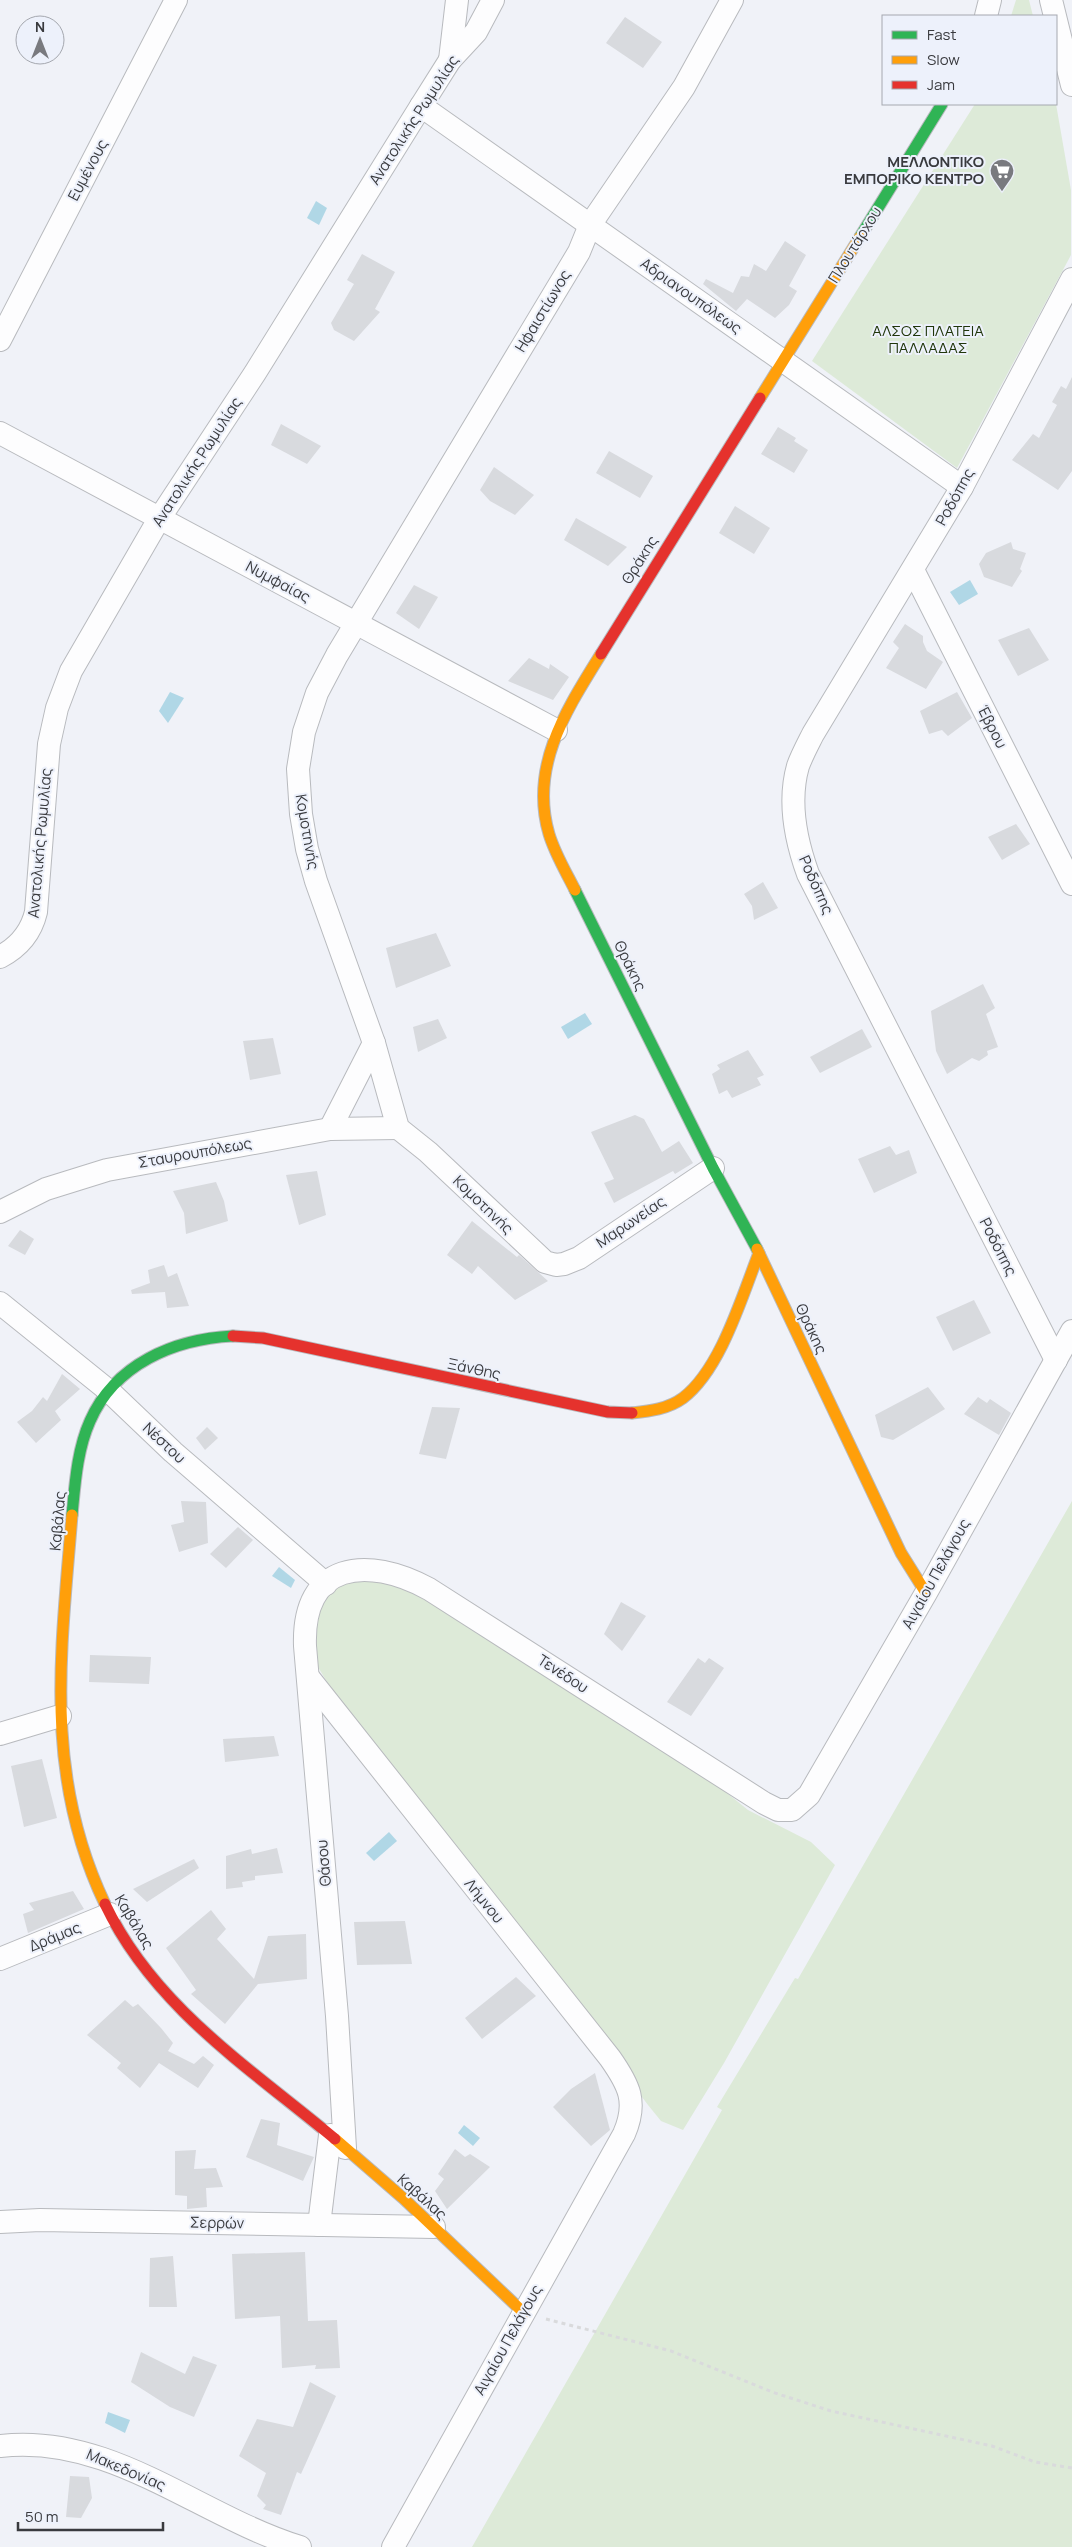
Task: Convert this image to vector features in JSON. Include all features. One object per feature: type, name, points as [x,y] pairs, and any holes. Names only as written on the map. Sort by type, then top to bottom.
[{"type":"street","name":"Ευμένους","points":[[0,340],[176,0]]},
{"type":"street","points":[[450,60],[457,0]]},
{"type":"street","name":"Ανατολικής Ρωμυλίας","points":[[0,957],[16,946],[28,934],[36,912],[47,763],[61,695],[71,671],[160,519],[255,373],[420,106],[450,60],[476,32],[493,0]]},
{"type":"street","name":"Ηφαιστίωνος","points":[[356,624],[579,252],[590,225],[684,87],[732,0]]},
{"type":"street","points":[[986,15],[990,0]]},
{"type":"street","points":[[1051,0],[1055,15]]},
{"type":"street","points":[[1057,24],[1072,85]]},
{"type":"street","name":"Πλουτάρχου","points":[[782,361],[941,105]]},
{"type":"street","name":"Αδριανουπόλεως","points":[[420,106],[962,487]]},
{"type":"street","name":"Ροδόπης","points":[[1056,1360],[808,874],[797,834],[794,790],[801,758],[813,734],[962,487],[1072,279]]},
{"type":"street","name":"Θράκης","points":[[782,361],[638,592],[556,730],[546,761],[544,809],[550,840],[713,1168],[747,1228],[901,1553],[926,1594]]},
{"type":"street","name":"Νυμφαίας","points":[[0,433],[556,730]]},
{"type":"street","name":"Έβρου","points":[[913,570],[1072,884]]},
{"type":"street","name":"Κομοτηνής","points":[[356,624],[324,679],[309,714],[299,755],[298,780],[304,832],[316,881],[374,1043],[398,1128],[428,1152],[545,1262]]},
{"type":"street","points":[[330,1130],[374,1043]]},
{"type":"street","name":"Σταυρουπόλεως","points":[[0,1212],[46,1189],[93,1173],[330,1130],[398,1128]]},
{"type":"street","name":"Μαρωνείας","points":[[545,1262],[556,1265],[579,1258],[713,1168]]},
{"type":"street","name":"Ξάνθης","points":[[109,1391],[134,1366],[164,1349],[190,1340],[232,1335],[263,1338],[601,1411],[635,1413],[655,1410],[682,1398],[704,1377],[727,1330],[759,1253]]},
{"type":"street","name":"Νέστου","points":[[0,1303],[109,1391],[172,1452],[326,1584]]},
{"type":"street","name":"Αιγαίου Πελάγους","points":[[792,1810],[809,1795],[926,1594],[1072,1331]]},
{"type":"street","name":"Καβάλας","points":[[109,1391],[91,1419],[79,1460],[62,1646],[61,1750],[71,1813],[90,1873],[110,1914],[141,1963],[177,2006],[225,2051],[337,2141],[434,2227],[524,2312]]},
{"type":"street","name":"Τενέδου","points":[[326,1584],[344,1574],[366,1569],[390,1572],[412,1580],[764,1803],[778,1810],[792,1810]]},
{"type":"street","name":"Θάσου","points":[[319,2225],[337,2141],[337,2016],[309,1678],[304,1646],[306,1617],[314,1596],[326,1584]]},
{"type":"street","name":"Λήμνου","points":[[309,1678],[618,2070],[624,2080],[632,2103],[624,2134]]},
{"type":"street","points":[[0,1734],[60,1716]]},
{"type":"street","name":"Δράμας","points":[[0,1959],[110,1914]]},
{"type":"street","name":"Αιγαίου Πελάγους","points":[[393,2547],[624,2134]]},
{"type":"street","name":"Σερρών","points":[[0,2222],[40,2220],[434,2227]]},
{"type":"street","name":"Μακεδονίας","points":[[0,2446],[51,2445],[89,2453],[134,2471],[238,2523],[300,2547]]},
{"type":"path","points":[[524,2312],[670,2351],[772,2392],[831,2411],[992,2446],[1036,2462],[1072,2468]]},
{"type":"green space","points":[[1016,0],[1029,0],[1033,15],[1011,15]]},
{"type":"green space","name":"ΑΛΣΟΣ ΠΛΑΤΕΙΑ ΠΑΛΛΑΔΑΣ","points":[[974,105],[1056,105],[1071,190],[1071,255],[957,468],[812,361]]},
{"type":"green space","points":[[1072,1501],[1072,2547],[472,2547],[722,2110],[717,2107],[795,1978],[798,1979]]},
{"type":"green space","points":[[360,1574],[405,1580],[701,1772],[748,1810],[811,1842],[835,1865],[724,2063],[683,2130],[661,2121],[648,2105],[445,1834],[342,1707],[312,1657],[318,1610],[338,1582]]},
{"type":"water","points":[[316,201],[327,208],[319,225],[307,218]]},
{"type":"water","points":[[970,580],[978,594],[959,605],[950,592]]},
{"type":"water","points":[[170,692],[184,698],[168,723],[159,711]]},
{"type":"water","points":[[585,1013],[592,1024],[568,1039],[561,1027]]},
{"type":"water","points":[[279,1567],[295,1580],[291,1588],[272,1576]]},
{"type":"water","points":[[389,1832],[397,1841],[374,1861],[366,1853]]},
{"type":"water","points":[[464,2125],[480,2138],[473,2146],[458,2133]]},
{"type":"water","points":[[108,2412],[130,2420],[125,2433],[105,2423]]},
{"type":"building","points":[[625,17],[662,42],[643,68],[606,43]]},
{"type":"building","points":[[785,241],[806,255],[789,286],[797,291],[789,305],[775,318],[747,299],[736,311],[703,284],[706,279],[733,293],[741,276],[749,277],[754,264],[766,271]]},
{"type":"building","points":[[362,254],[395,272],[375,309],[380,312],[354,341],[334,330],[331,323],[354,284],[347,280]]},
{"type":"building","points":[[1072,377],[1072,471],[1058,490],[1012,460],[1033,434],[1039,438],[1057,405],[1052,402],[1061,386],[1066,389]]},
{"type":"building","points":[[281,424],[321,446],[307,464],[271,445]]},
{"type":"building","points":[[778,427],[796,438],[794,441],[808,450],[794,473],[761,454]]},
{"type":"building","points":[[609,451],[653,476],[640,498],[596,473]]},
{"type":"building","points":[[494,467],[534,495],[515,515],[490,501],[480,490]]},
{"type":"building","points":[[735,506],[770,528],[754,554],[719,533]]},
{"type":"building","points":[[576,518],[627,547],[608,566],[564,540]]},
{"type":"building","points":[[1011,542],[1013,549],[1026,553],[1020,569],[1022,571],[1012,587],[984,577],[979,564],[986,553]]},
{"type":"building","points":[[414,585],[438,597],[419,629],[396,613]]},
{"type":"building","points":[[905,624],[923,636],[923,642],[927,651],[943,662],[926,689],[886,668],[899,648],[893,642]]},
{"type":"building","points":[[1029,628],[1049,660],[1018,676],[998,640]]},
{"type":"building","points":[[529,658],[549,669],[550,664],[569,677],[553,700],[508,681]]},
{"type":"building","points":[[957,692],[972,718],[948,736],[942,730],[929,734],[920,711]]},
{"type":"building","points":[[1016,824],[1030,844],[1002,860],[988,837]]},
{"type":"building","points":[[763,882],[778,908],[754,920],[752,906],[744,894]]},
{"type":"building","points":[[436,933],[451,966],[396,988],[386,948]]},
{"type":"building","points":[[983,984],[995,1008],[986,1014],[998,1047],[987,1051],[988,1055],[979,1061],[972,1058],[947,1074],[936,1051],[931,1011]]},
{"type":"building","points":[[438,1019],[447,1038],[418,1052],[413,1027]]},
{"type":"building","points":[[862,1029],[872,1047],[820,1073],[810,1057]]},
{"type":"building","points":[[273,1038],[281,1074],[250,1080],[243,1041]]},
{"type":"building","points":[[748,1050],[764,1075],[757,1078],[761,1085],[732,1098],[727,1090],[719,1094],[712,1074],[720,1069],[717,1065]]},
{"type":"building","points":[[635,1115],[644,1119],[662,1152],[679,1141],[693,1163],[675,1174],[673,1171],[614,1203],[604,1183],[614,1179],[591,1132]]},
{"type":"building","points":[[890,1146],[896,1155],[909,1150],[917,1173],[874,1193],[858,1159]]},
{"type":"building","points":[[317,1171],[326,1215],[299,1225],[286,1175]]},
{"type":"building","points":[[216,1182],[224,1201],[228,1221],[186,1234],[184,1213],[173,1191]]},
{"type":"building","points":[[472,1221],[517,1257],[519,1255],[548,1281],[515,1300],[478,1266],[472,1274],[447,1255]]},
{"type":"building","points":[[20,1230],[34,1239],[25,1255],[8,1246]]},
{"type":"building","points":[[164,1265],[168,1277],[177,1273],[189,1306],[167,1308],[165,1292],[132,1294],[131,1290],[150,1283],[148,1270]]},
{"type":"building","points":[[974,1300],[991,1333],[953,1351],[936,1317]]},
{"type":"building","points":[[62,1374],[80,1389],[55,1411],[61,1420],[36,1443],[17,1422],[32,1411],[43,1397],[47,1401]]},
{"type":"building","points":[[928,1387],[945,1409],[893,1440],[881,1437],[875,1415]]},
{"type":"building","points":[[978,1397],[987,1403],[990,1399],[1011,1413],[999,1435],[964,1414]]},
{"type":"building","points":[[432,1407],[460,1408],[446,1459],[419,1454]]},
{"type":"building","points":[[207,1427],[218,1438],[205,1450],[196,1438]]},
{"type":"building","points":[[181,1501],[206,1502],[208,1543],[179,1552],[171,1525],[184,1522]]},
{"type":"building","points":[[238,1527],[253,1540],[226,1568],[210,1554]]},
{"type":"building","points":[[621,1602],[646,1616],[622,1651],[604,1634]]},
{"type":"building","points":[[90,1655],[151,1657],[149,1684],[89,1682]]},
{"type":"building","points":[[698,1658],[705,1663],[709,1658],[724,1668],[691,1716],[667,1702]]},
{"type":"building","points":[[274,1736],[279,1756],[225,1762],[223,1739]]},
{"type":"building","points":[[42,1759],[57,1818],[24,1827],[11,1766]]},
{"type":"building","points":[[277,1848],[283,1873],[255,1876],[255,1880],[242,1882],[243,1887],[226,1889],[226,1856],[251,1849],[252,1854]]},
{"type":"building","points":[[194,1859],[199,1868],[147,1902],[133,1889]]},
{"type":"building","points":[[73,1891],[84,1909],[28,1933],[23,1914],[34,1910],[29,1903]]},
{"type":"building","points":[[211,1910],[226,1929],[217,1939],[254,1979],[268,1936],[306,1934],[307,1979],[258,1984],[225,2024],[191,1994],[196,1990],[166,1948]]},
{"type":"building","points":[[405,1921],[412,1964],[357,1965],[354,1922]]},
{"type":"building","points":[[516,1977],[536,1996],[482,2039],[465,2018]]},
{"type":"building","points":[[125,2000],[133,2007],[138,2004],[161,2028],[173,2043],[168,2051],[194,2064],[203,2056],[214,2065],[198,2088],[159,2063],[140,2088],[117,2068],[121,2063],[87,2035]]},
{"type":"building","points":[[595,2073],[610,2130],[591,2146],[553,2107],[571,2089]]},
{"type":"building","points":[[261,2119],[280,2123],[277,2145],[314,2157],[303,2181],[246,2157]]},
{"type":"building","points":[[455,2149],[465,2157],[470,2154],[490,2167],[447,2209],[435,2191],[444,2179],[438,2174]]},
{"type":"building","points":[[196,2150],[194,2169],[216,2168],[223,2187],[206,2188],[207,2207],[187,2209],[187,2196],[175,2195],[175,2151]]},
{"type":"building","points":[[305,2252],[308,2321],[337,2320],[340,2368],[315,2369],[316,2365],[282,2368],[280,2316],[235,2319],[232,2254]]},
{"type":"building","points":[[173,2256],[177,2307],[149,2307],[150,2258]]},
{"type":"building","points":[[141,2352],[185,2374],[193,2356],[217,2365],[194,2417],[170,2407],[131,2382]]},
{"type":"building","points":[[310,2382],[336,2396],[301,2474],[297,2472],[281,2515],[263,2509],[266,2505],[257,2496],[266,2473],[239,2456],[257,2419],[293,2427]]},
{"type":"building","points":[[70,2476],[89,2477],[92,2498],[81,2518],[66,2517]]},
{"type":"traffic: fast","points":[[860,237],[941,105]]},
{"type":"traffic: fast","points":[[575,890],[713,1168],[757,1249]]},
{"type":"traffic: fast","points":[[72,1515],[77,1467],[82,1444],[90,1421],[101,1401],[115,1384],[149,1358],[168,1349],[211,1338],[233,1336]]},
{"type":"traffic: slow","points":[[760,398],[860,237]]},
{"type":"traffic: slow","points":[[575,890],[551,841],[544,809],[544,785],[548,762],[564,717],[601,654]]},
{"type":"traffic: slow","points":[[757,1249],[901,1553],[926,1593]]},
{"type":"traffic: slow","points":[[632,1413],[665,1407],[677,1402],[696,1385],[709,1369],[729,1331],[759,1253]]},
{"type":"traffic: slow","points":[[72,1515],[61,1664],[61,1713],[64,1760],[72,1808],[85,1856],[105,1904]]},
{"type":"traffic: slow","points":[[335,2139],[403,2198],[524,2313]]},
{"type":"traffic: jam","points":[[601,654],[760,398]]},
{"type":"traffic: jam","points":[[233,1336],[263,1338],[608,1412],[632,1413]]},
{"type":"traffic: jam","points":[[105,1904],[125,1941],[177,2005],[206,2034],[335,2139]]},
{"type":"place","name":"ΜΕΛΛΟΝΤΙΚΟ ΕΜΠΟΡΙΚΟ ΚΕΝΤΡΟ","points":[[1002,192]]}]
